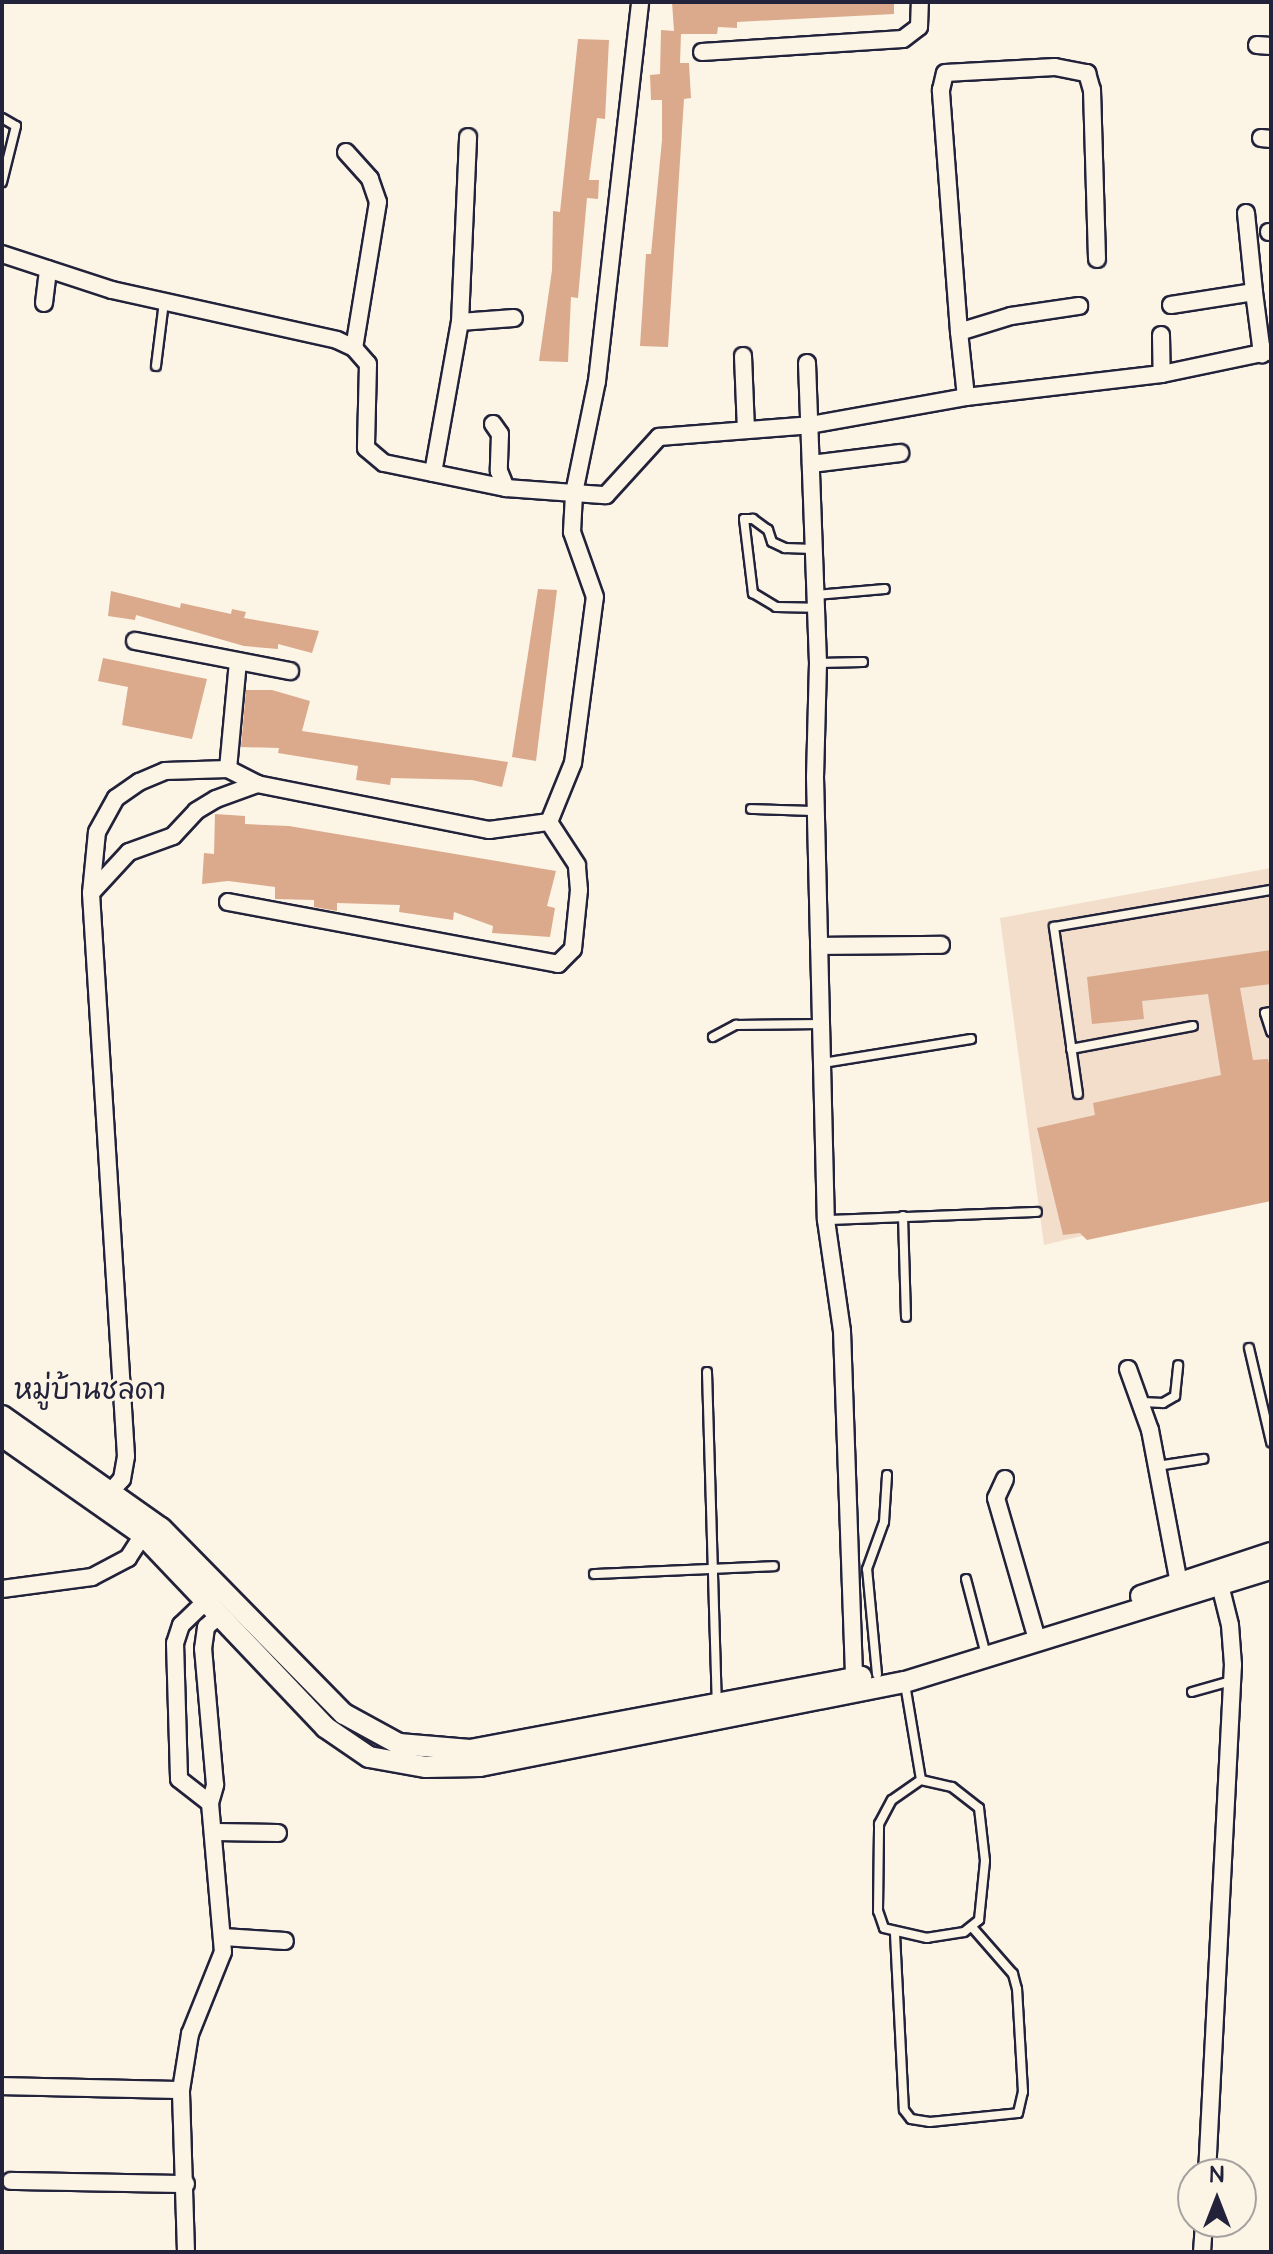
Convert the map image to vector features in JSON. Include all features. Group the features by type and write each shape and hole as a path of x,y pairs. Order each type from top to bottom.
{"street":[{"path":"549,822 573,763 595,597 572,532 574,493 597,381 640,2"},
{"path":"702,52 903,39 919,27 920,2"},
{"path":"966,397 941,90 945,73 1055,67 1087,73 1092,90 1097,259"},
{"path":"433,473 460,322 468,137"},
{"path":"346,152 370,179 378,202 354,348"},
{"path":"2,254 164,301 354,348 368,364 366,448 384,463 506,488 606,495 659,437 810,425 966,397 1162,374 1267,353 1254,292 1246,213"},
{"path":"44,303 48,269"},
{"path":"1171,305 1254,292"},
{"path":"959,332 1011,316 1079,306"},
{"path":"460,322 514,318"},
{"path":"1161,335 1162,374"},
{"path":"743,356 746,430"},
{"path":"807,363 818,663 816,811 826,1220 842,1331 854,1678"},
{"path":"493,424 500,434 499,471 506,488"},
{"path":"811,464 900,453"},
{"path":"135,641 290,671"},
{"path":"228,769 238,661"},
{"path":"106,1497 122,1479 126,1456 91,893 97,832 116,798 165,771 228,769 257,784 489,830 549,822"},
{"path":"91,893 129,852 173,836 196,811 216,799 257,784"},
{"path":"228,902 558,964 573,949 579,890 577,865 549,822"},
{"path":"819,946 941,945"},
{"path":"1128,1369 1142,1402 1179,1583"},
{"path":"2,1416 106,1497 325,1727 369,1757 426,1767 480,1766 905,1682 1271,1569"},
{"path":"2,1436 161,1528 344,1714 399,1744 470,1750 877,1674 1035,1632 1271,1553"},
{"path":"1005,1479 996,1498 1035,1632"},
{"path":"2,1589 92,1577 128,1558 143,1535"},
{"path":"1208,2158 1232,1680 1230,1625 1220,1585"},
{"path":"186,2252 181,2090 190,2034 223,1952 216,1832 210,1803 215,1785 205,1660 206,1627 214,1608"},
{"path":"210,1803 179,1779 176,1660 181,1625 214,1608"},
{"path":"176,1660 205,1660"},
{"path":"216,1832 278,1833"},
{"path":"223,1937 285,1941"},
{"path":"2,2086 181,2090"},
{"path":"11,2181 186,2184"}],"lane":[{"path":"2,118 16,126 2,182"},
{"path":"156,366 164,301"},
{"path":"813,549 785,548 772,542 768,530 753,519 744,519 753,593 776,607 885,589"},
{"path":"818,663 863,662"},
{"path":"751,809 816,811"},
{"path":"1078,1094 1054,927 1271,890"},
{"path":"1271,1012 1265,1013 1271,1032"},
{"path":"713,1037 736,1025 821,1024"},
{"path":"1071,1049 1193,1026"},
{"path":"823,1063 971,1039"},
{"path":"826,1220 1037,1212"},
{"path":"903,1216 906,1317"},
{"path":"1249,1348 1271,1442"},
{"path":"1142,1402 1163,1403 1175,1396 1178,1365"},
{"path":"707,1372 717,1703"},
{"path":"1156,1467 1203,1459"},
{"path":"877,1674 867,1569 884,1522 887,1475"},
{"path":"594,1574 774,1566"},
{"path":"966,1579 984,1647"},
{"path":"1192,1692 1232,1680"},
{"path":"905,1682 921,1780"},
{"path":"921,1780 952,1787 979,1808 986,1888 972,1927 927,1938 895,1934 884,1928 878,1911 879,1824 892,1800 921,1780"},
{"path":"895,1934 904,2110 911,2119 930,2122 1018,2113 1023,2092 1017,1989 1013,1974 972,1927"}],"shaded area":[{"path":"1271,868 1271,1191 1044,1245 1000,918"}],"building":[{"path":"672,2 894,2 894,14 737,22 737,28 718,27 717,34 681,34 680,63 689,63 691,98 684,99 668,347 640,346 646,254 651,254 662,140 662,100 651,100 650,75 660,74 661,30 674,31"},
{"path":"578,39 609,40 605,119 597,118 589,180 599,180 598,199 587,198 578,298 571,297 568,362 539,361 552,270 553,211 560,212"},
{"path":"538,589 557,590 536,761 512,757"},
{"path":"111,591 180,608 181,603 231,614 232,609 246,612 244,618 319,631 312,653 278,644 278,649 244,646 136,615 135,620 108,616"},
{"path":"103,658 207,679 192,739 122,725 128,687 98,681"},
{"path":"246,690 272,690 310,701 302,731 508,762 502,787 472,780 391,778 390,785 356,780 358,766 278,753 279,748 241,747"},
{"path":"215,814 245,816 245,824 289,826 556,871 547,906 555,908 550,937 492,933 493,926 454,912 453,920 399,912 400,905 337,903 337,911 314,907 314,900 275,899 275,887 228,881 202,884 204,853 214,854"},
{"path":"1271,950 1271,984 1240,988 1253,1060 1268,1059 1271,1072 1271,1201 1087,1240 1080,1233 1063,1235 1037,1128 1095,1115 1093,1103 1221,1075 1208,994 1142,1001 1144,1019 1092,1024 1087,977"}],"district":[{"name":"หมู่บ้านชลดา","path":"90,1391"}]}
